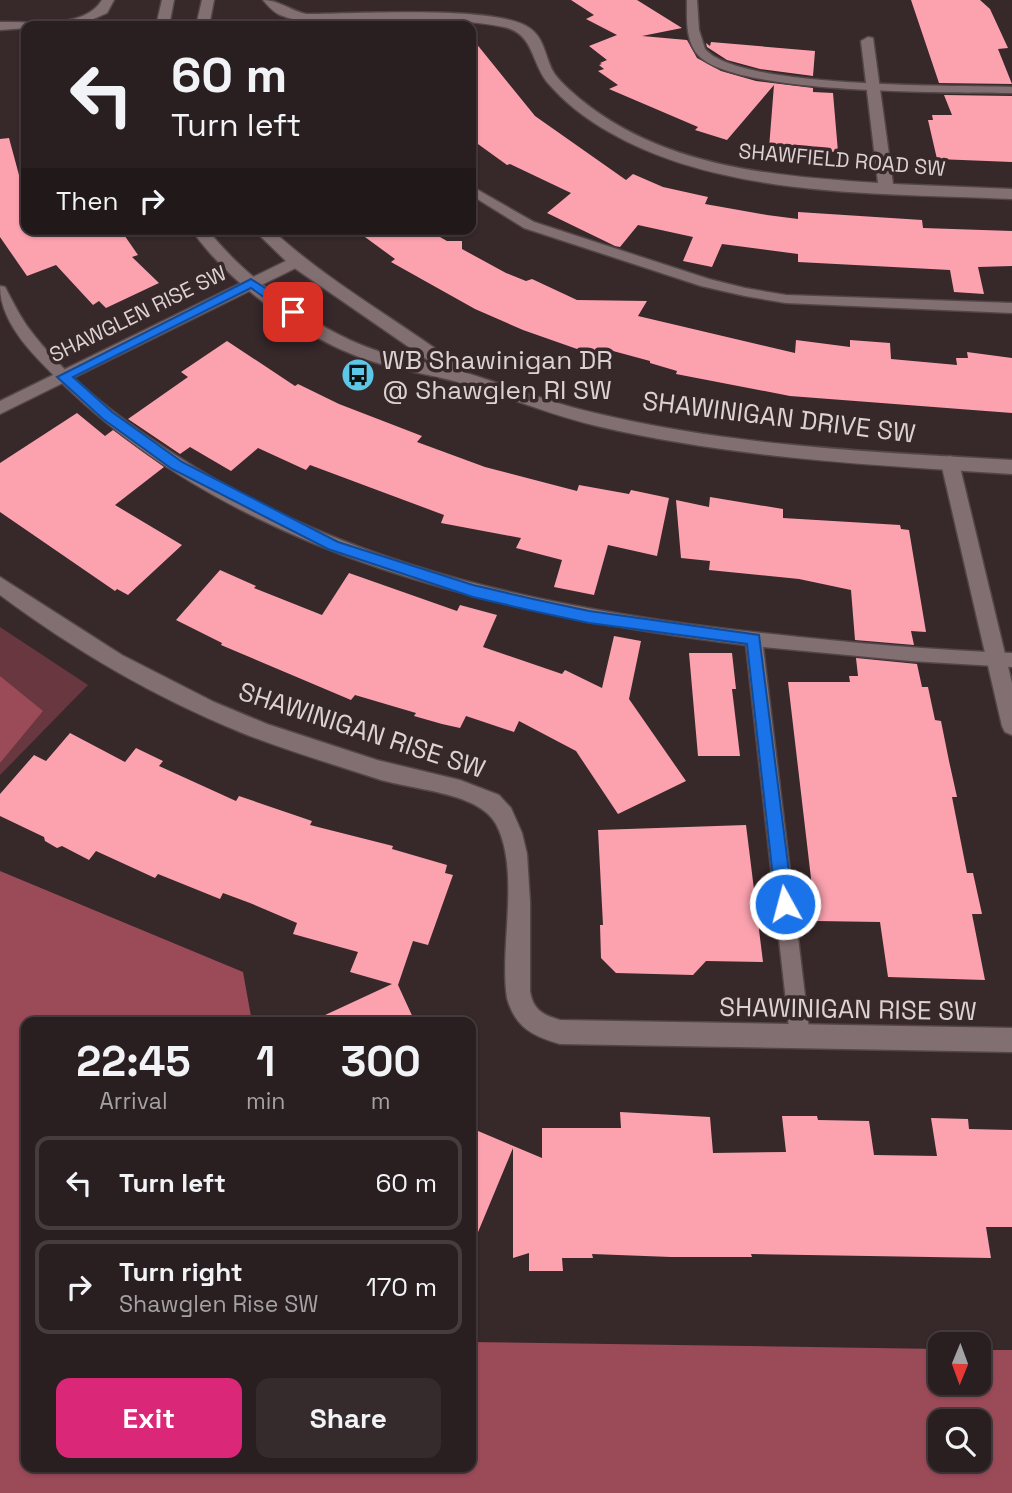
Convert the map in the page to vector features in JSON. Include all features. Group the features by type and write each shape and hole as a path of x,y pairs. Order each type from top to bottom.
{"street":[{"path":"86,21 100,15 108,0"},
{"path":"164,21 168,0"},
{"path":"204,21 208,0"},
{"name":"SHAWFIELD ROAD SW","path":"269,0 285,13 306,18 361,21"},
{"name":"SHAWFIELD ROAD SW","path":"434,21 490,20 522,28 537,41 549,76 583,109 627,136 683,159 760,177 886,189 1012,194"},
{"path":"0,26 21,25"},
{"path":"867,41 886,189"},
{"name":"SHAWINIGAN DRIVE SW","path":"205,235 251,283 314,327 364,352 462,377 595,419 667,433 814,452 1012,467"},
{"name":"SHAWINIGAN DRIVE SW","path":"268,235 296,261 408,336 462,377"},
{"name":"SHAWGLEN RISE SW","path":"0,408 296,261"},
{"path":"950,463 1004,660 1012,726"},
{"name":"SHAWINIGAN RISE SW","path":"0,584 35,611 141,676 239,723 396,775 491,802 507,821 514,840 517,861 517,978 520,1002 527,1017 544,1027 560,1032 1012,1040"}],"lane":[{"path":"692,0 696,43 705,57 757,77 871,85 1012,90"},
{"path":"476,193 529,225 706,283 746,292 786,299 1012,308"},
{"path":"0,290 43,355 63,377 107,415 177,465 333,545 473,591 589,617 754,639 1004,660"},
{"path":"754,639 800,1037"}],"shaded area":[{"path":"0,627 88,685 0,775"},
{"path":"0,676 43,711 0,763"},
{"path":"0,871 243,972 251,1017 21,1017 21,1472 476,1472 476,1342 928,1349 928,1395 991,1395 991,1350 1012,1350 1012,1493 0,1493"}],"building":[{"path":"571,0 637,0 682,28 642,36 687,40 697,58 721,71 756,81 833,93 838,152 769,148 774,85 727,140 695,130 698,127 609,89 618,85 598,71 604,69 600,63 607,60 589,46 617,35 586,19 594,15"},
{"path":"911,0 980,0 990,9 1008,48 998,49 1012,84 939,83"},
{"path":"711,42 815,51 813,76 760,69 727,60 707,47 706,43 710,46"},
{"path":"476,43 535,116 626,180 633,174 663,187 708,197 705,204 767,215 798,219 798,212 922,220 923,228 1012,231 1012,266 978,267 984,294 954,292 950,270 798,262 798,254 722,244 712,267 683,261 693,237 638,225 620,247 547,213 571,193 510,164 507,165 476,143"},
{"path":"944,95 1012,96 1012,162 937,159 928,120 933,120 932,115 952,115"},
{"path":"9,138 21,182 21,235 124,235 138,255 132,257 159,283 106,308 99,301 93,305 56,265 27,276 0,237 0,139"},
{"path":"362,235 436,235 447,241 462,241 462,249 506,273 526,281 532,279 577,300 647,301 638,316 795,353 796,340 850,347 850,340 890,343 891,359 957,365 956,358 968,358 967,352 1012,358 1012,413 790,396 676,374 677,371 650,361 602,348 597,356 523,330 475,309 391,262 395,259"},
{"path":"227,341 295,386 298,384 339,404 422,436 417,442 485,467 577,491 579,485 629,494 631,490 669,498 657,556 608,545 594,595 554,587 562,560 516,548 521,538 441,523 444,515 310,465 306,470 258,448 231,471 190,447 180,454 128,419 188,377 181,372"},
{"path":"77,413 105,436 113,430 164,467 115,505 182,545 128,595 117,589 115,591 0,512 0,463"},
{"path":"710,497 783,509 783,518 900,525 901,529 909,530 926,632 911,631 914,645 855,640 851,590 799,579 709,570 710,561 681,558 676,500 709,507"},
{"path":"220,570 256,586 254,588 322,615 349,573 457,611 460,605 497,615 483,647 562,674 565,670 602,688 614,636 641,641 629,699 686,781 618,814 576,751 519,721 514,732 466,716 460,728 442,724 414,716 416,713 355,695 351,700 221,645 222,643 176,620"},
{"path":"689,653 732,653 736,689 732,689 740,756 698,756"},
{"path":"856,658 917,664 922,687 928,687 935,720 941,721 957,797 952,797 967,873 973,873 982,914 972,914 985,980 888,977 880,922 816,921 788,682 850,682 849,676 858,676"},
{"path":"70,733 125,762 136,748 163,761 159,766 236,801 239,796 312,821 310,825 393,846 392,849 447,865 445,873 453,875 428,945 413,941 398,985 413,1017 321,1017 392,984 350,972 358,952 293,934 297,923 223,893 220,899 158,874 155,878 96,851 89,860 62,846 57,848 45,841 44,837 0,816 0,794 34,755 46,761"},
{"path":"746,825 763,962 706,961 693,975 616,973 601,958 600,925 603,925 598,830"},
{"path":"620,1112 710,1117 713,1153 786,1152 782,1116 817,1116 818,1120 869,1121 874,1155 937,1156 931,1118 968,1119 969,1129 1012,1130 1012,1227 986,1227 991,1258 751,1254 752,1257 671,1257 592,1254 593,1258 562,1258 563,1271 529,1271 529,1253 513,1258 513,1148 476,1237 476,1130 542,1158 542,1128 621,1128"}],"place":[{"name":"WB Shawinigan DR @ Shawglen RI SW","path":"358,375"}],"route":[{"path":"293,312 251,283 63,377 107,415 177,465 333,545 473,591 533,605 589,617 754,639 785,904"}]}
